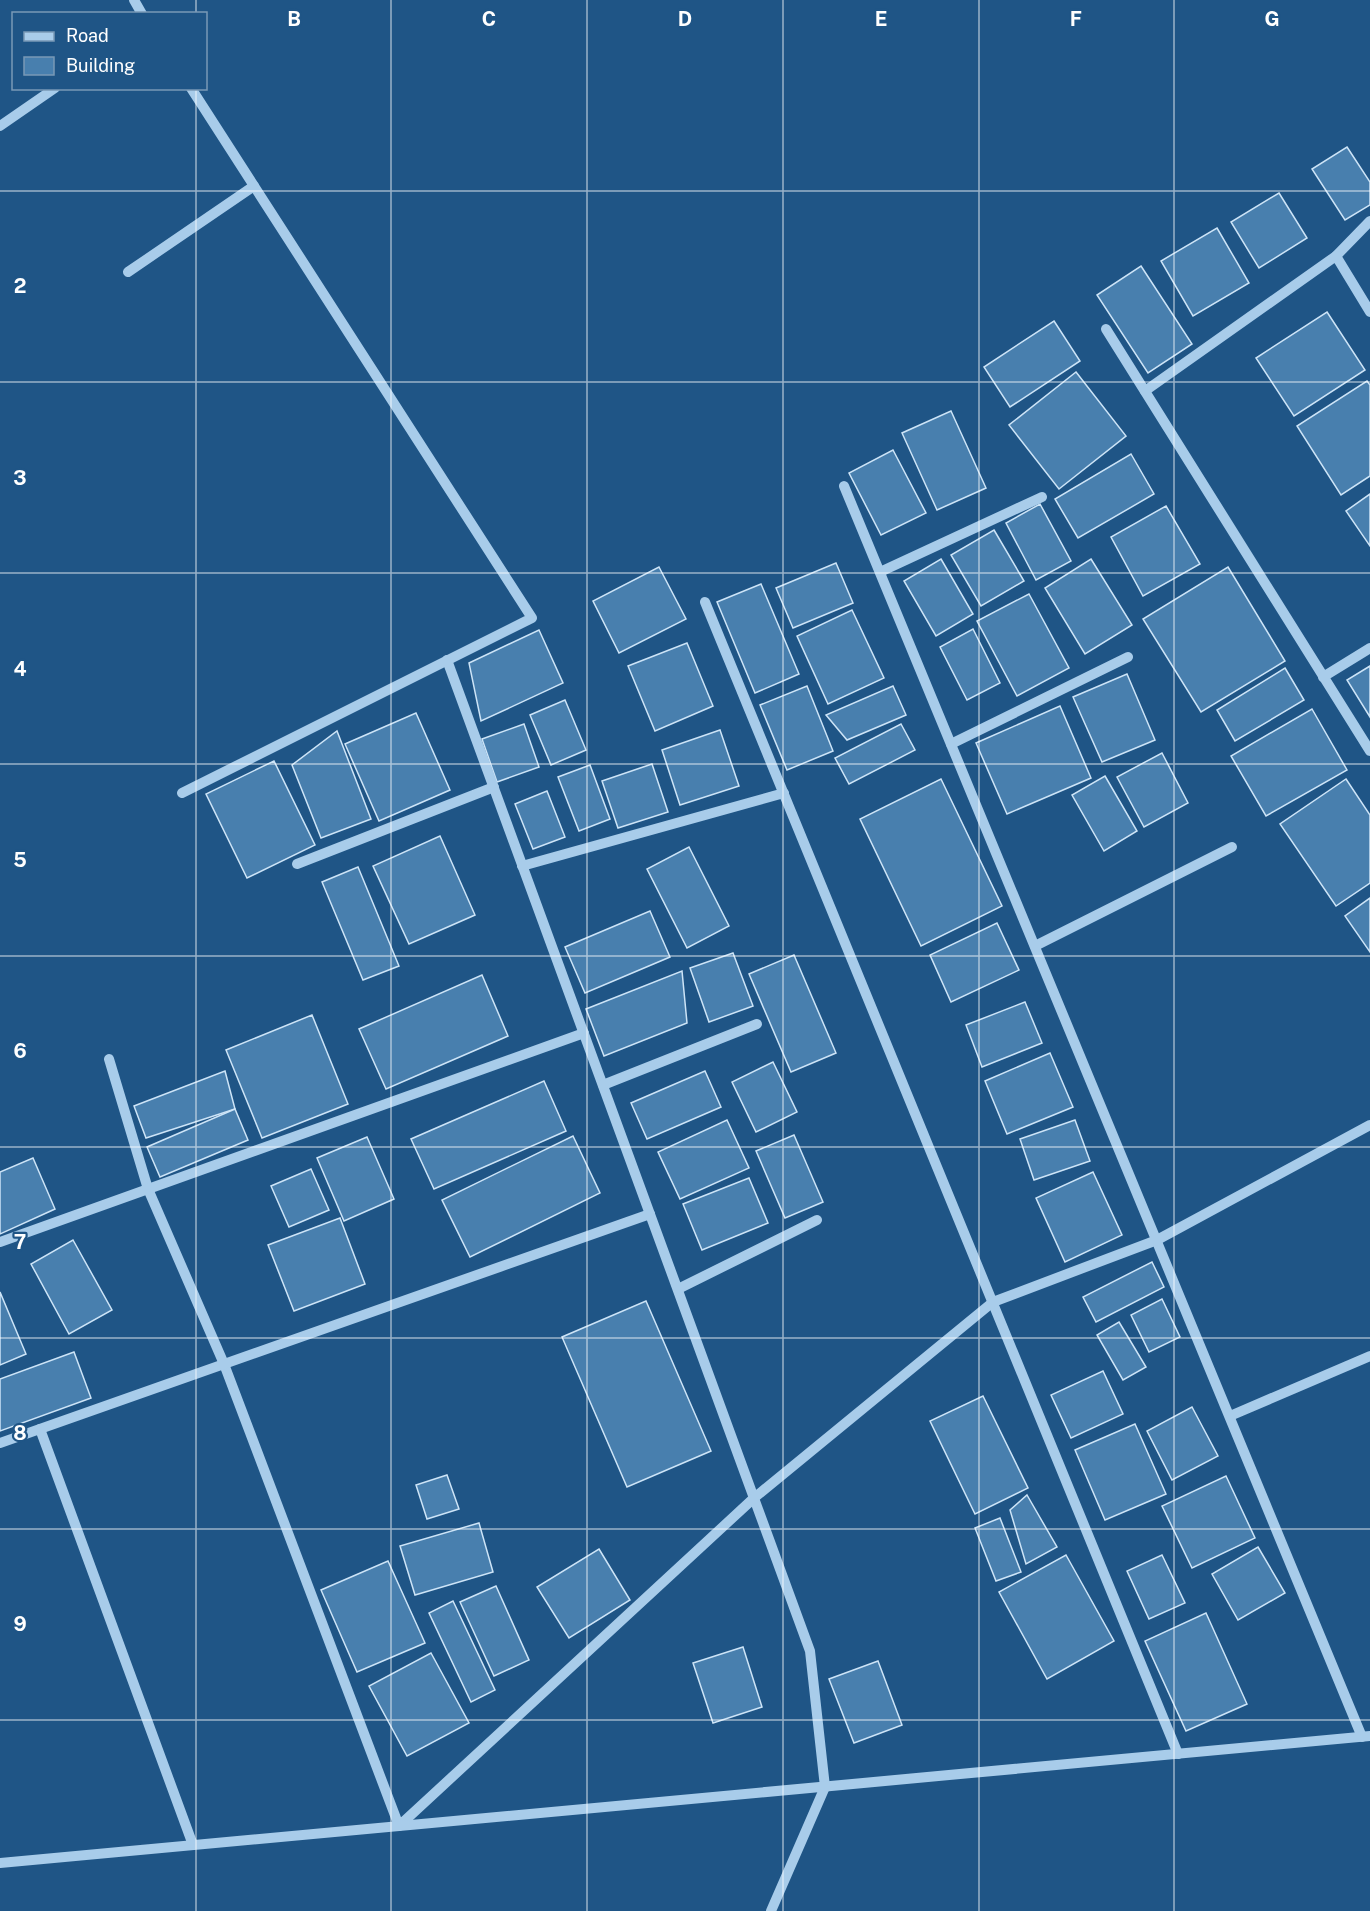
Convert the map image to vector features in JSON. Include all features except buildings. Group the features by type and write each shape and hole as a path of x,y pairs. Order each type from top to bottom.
{"street":[{"path":"0,126 52,90"},
{"path":"183,793 532,618 192,90"},
{"path":"128,272 254,186"},
{"path":"1145,391 1336,256 1370,221"},
{"path":"1336,256 1370,312"},
{"path":"1106,329 1370,751"},
{"path":"0,1863 1366,1737 1230,1416 844,486"},
{"path":"880,572 1042,497"},
{"path":"705,602 1178,1754"},
{"path":"1323,677 1370,648"},
{"path":"951,744 1128,657"},
{"path":"447,660 810,1651 825,1787 771,1911"},
{"path":"297,864 494,787"},
{"path":"522,866 783,793"},
{"path":"1035,946 1232,847"},
{"path":"603,1085 757,1024"},
{"path":"0,1242 584,1033"},
{"path":"109,1059 148,1189 224,1364 399,1826"},
{"path":"399,1826 754,1498 993,1302 1157,1240 1370,1125"},
{"path":"0,1443 650,1214"},
{"path":"678,1289 817,1221"},
{"path":"1230,1416 1370,1356"},
{"path":"40,1429 193,1845"}]}
